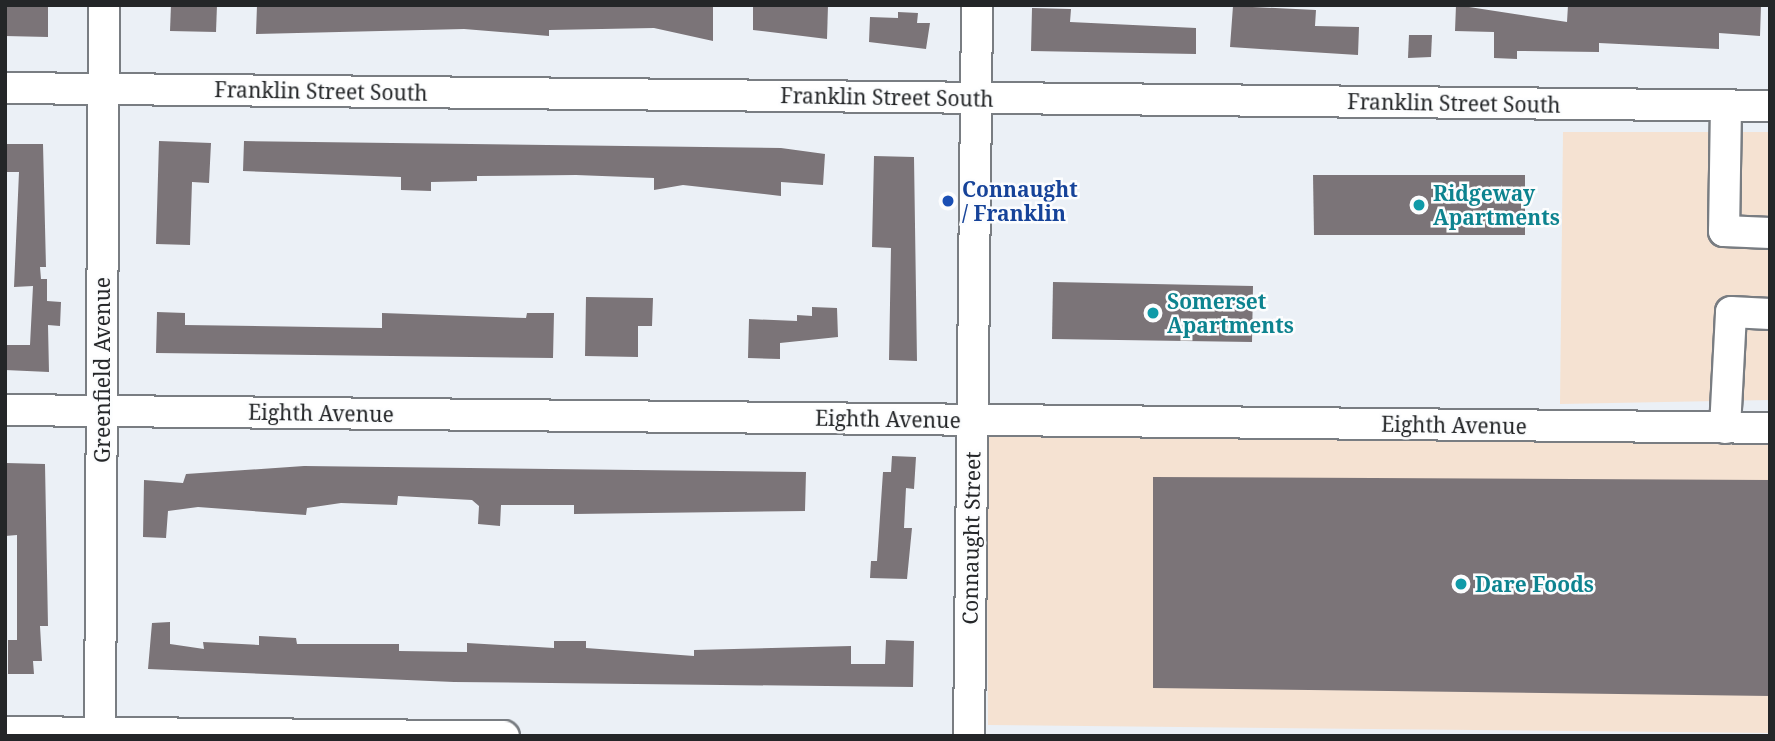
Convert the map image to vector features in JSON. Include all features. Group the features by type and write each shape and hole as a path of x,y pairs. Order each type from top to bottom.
{"street":[{"name":"Greenfield Avenue","path":"100,733 104,5"},
{"name":"Connaught Street","path":"969,736 976,5"},
{"name":"Franklin Street South","path":"5,88 1770,106"},
{"path":"1726,106 1724,231 1770,233"},
{"path":"1725,428 1731,312 1770,314"},
{"name":"Eighth Avenue","path":"5,410 1770,428"},
{"path":"5,732 504,736"}],"shaded area":[{"path":"1563,132 1770,132 1770,400 1560,404"},
{"path":"986,432 1770,445 1770,733 988,725"}],"building":[{"path":"5,5 48,5 48,37 5,36"},
{"path":"171,5 217,5 216,32 170,31"},
{"path":"257,5 713,5 713,41 654,28 549,30 549,36 464,29 256,34"},
{"path":"753,5 828,5 827,39 753,30"},
{"path":"1456,5 1567,22 1568,5 1761,5 1760,36 1719,33 1719,49 1599,43 1599,52 1517,51 1517,59 1494,58 1494,32 1455,31"},
{"path":"1233,6 1316,10 1315,26 1359,27 1358,55 1230,47"},
{"path":"1032,8 1071,9 1070,22 1196,28 1196,54 1031,51"},
{"path":"898,12 918,13 917,23 930,23 926,49 869,42 870,17 898,18"},
{"path":"1409,35 1432,35 1431,57 1408,58"},
{"path":"159,141 211,143 209,183 192,182 190,245 156,244"},
{"path":"244,141 781,148 825,154 823,185 781,182 781,196 683,185 654,190 654,178 576,175 477,176 477,181 431,182 431,191 401,190 401,177 243,171"},
{"path":"5,144 43,144 46,267 40,267 41,279 47,279 47,301 61,302 60,326 48,325 49,372 5,370 5,345 30,345 33,286 14,287 19,172 5,172"},
{"path":"874,156 914,157 917,361 889,360 891,248 872,247"},
{"name":"Ridgeway Apartments","path":"1313,175 1525,175 1525,235 1314,235"},
{"name":"Somerset Apartments","path":"1053,282 1253,286 1252,342 1052,339"},
{"path":"586,297 653,298 652,326 638,326 638,357 585,356"},
{"path":"812,307 837,308 838,337 780,343 780,359 748,358 749,319 797,321 797,315 812,316"},
{"path":"157,312 185,313 185,325 382,328 382,313 526,318 527,313 554,313 553,358 156,353"},
{"path":"892,456 916,457 914,489 906,488 904,528 912,528 907,579 870,578 871,561 877,561 883,472 891,472"},
{"path":"6,463 45,464 48,626 40,626 42,661 33,661 34,674 8,674 8,640 17,640 17,535 5,536"},
{"path":"304,466 806,472 805,511 574,514 574,505 501,505 500,526 478,524 479,506 472,500 398,496 397,505 341,503 307,508 306,515 198,507 168,511 166,538 143,537 144,480 183,483 186,474"},
{"name":"Dare Foods","path":"1153,477 1770,480 1770,696 1153,688"},
{"path":"170,622 170,644 204,649 203,642 259,645 259,636 296,638 297,644 399,644 399,651 467,652 467,643 554,648 554,641 586,641 586,648 694,656 694,650 851,646 851,664 885,664 886,640 914,641 913,687 454,682 148,669 152,623"}],"place":[{"name":"Connaught / Franklin","path":"948,201"},
{"name":"Ridgeway Apartments","path":"1419,205"},
{"name":"Somerset Apartments","path":"1153,313"},
{"name":"Dare Foods","path":"1461,584"}]}
